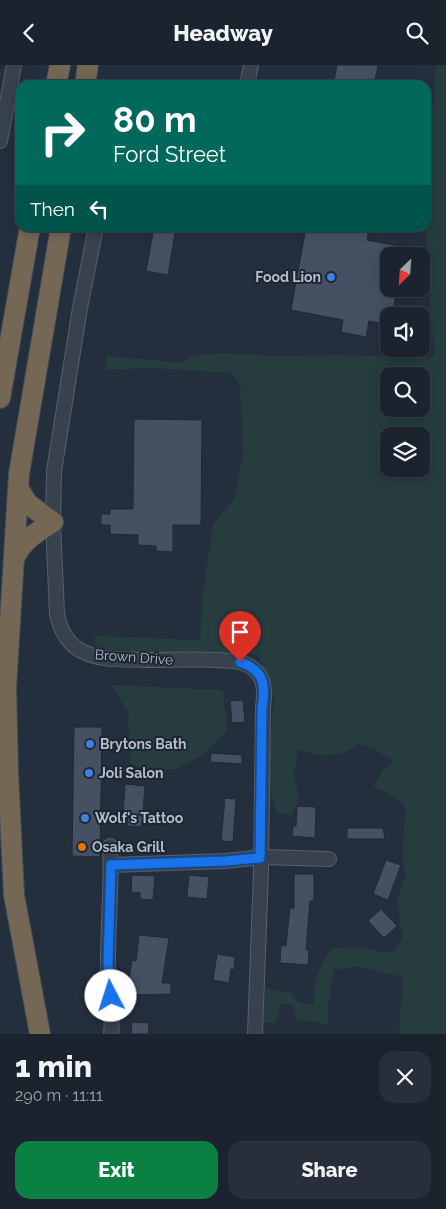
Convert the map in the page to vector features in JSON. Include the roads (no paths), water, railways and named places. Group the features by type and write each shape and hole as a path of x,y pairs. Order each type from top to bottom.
{"highway":[{"path":"57,80 60,65"},
{"path":"86,80 88,65"},
{"path":"0,398 29,232"},
{"path":"40,1034 14,895 6,688 18,488 60,232"},
{"path":"13,561 29,537 53,522 28,504 20,495 18,488"}],"street":[{"path":"0,141 14,65"},
{"path":"248,80 251,65"},
{"name":"Brown Drive","path":"95,232 80,308 56,461 53,522 56,614 60,628 67,640 78,649 91,655 106,658 240,662 249,665 261,677 265,694 262,708 255,1034"},
{"path":"110,846 108,963 112,1013 111,1034"},
{"path":"111,865 260,858 329,859"}],"place":[{"name":"Food Lion","path":"331,277"},
{"name":"Brytons Bath","path":"90,744"},
{"name":"Joli Salon","path":"89,773"},
{"name":"Wolf's Tattoo","path":"85,818"},
{"name":"Osaka Grill","path":"82,847"}]}
